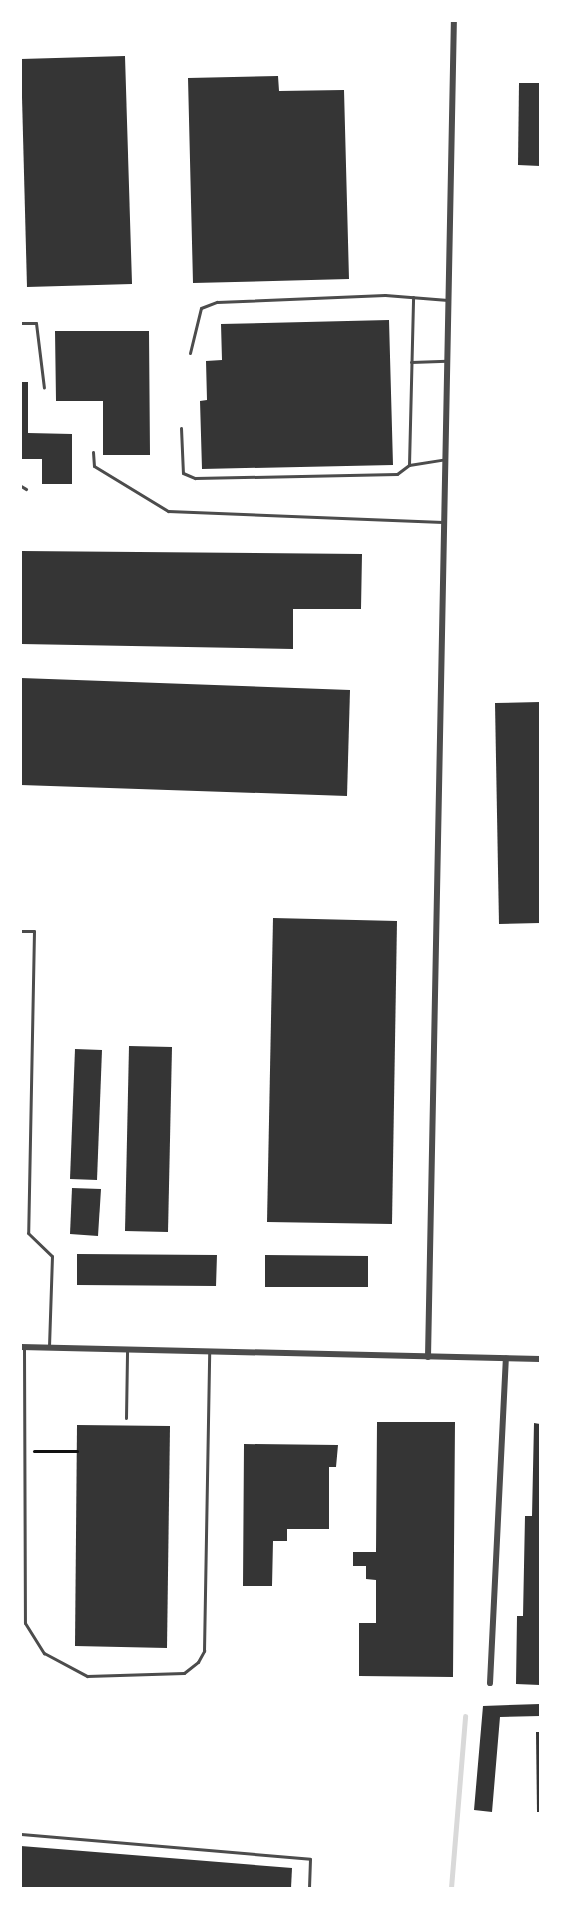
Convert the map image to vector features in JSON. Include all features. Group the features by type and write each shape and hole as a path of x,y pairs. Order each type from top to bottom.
{"street":[{"path":"428,1357 454,21"},
{"path":"23,1347 540,1359"},
{"path":"490,1683 506,1358"}],"lane":[{"path":"190,353 201,308 217,302 413,297 448,300"},
{"path":"409,465 413,297"},
{"path":"21,323 36,323 44,388"},
{"path":"411,362 447,361"},
{"path":"181,428 183,473 195,478 397,474 409,465 445,459"},
{"path":"93,452 94,466 168,511 443,522"},
{"path":"21,486 26,489"},
{"path":"21,931 34,931 28,1233 52,1257 49,1349"},
{"path":"23,1347 26,1451 26,1623 30,1635 57,1663 87,1676 184,1673 198,1662 204,1651 209,1353"},
{"path":"126,1418 127,1351"},
{"path":"21,1834 310,1859 309,1888"}],"path":[{"path":"26,1451 77,1451"}],"building":[{"path":"125,56 132,284 27,287 21,59"},
{"path":"278,76 279,91 344,90 349,279 193,283 188,78"},
{"path":"519,83 540,83 540,166 518,165"},
{"path":"389,320 393,465 202,469 200,401 207,400 206,361 222,360 221,324"},
{"path":"55,331 149,331 150,455 103,455 103,401 56,401"},
{"path":"21,382 28,382 28,433 72,434 72,484 42,484 42,459 21,459"},
{"path":"21,551 362,554 361,609 293,609 293,649 21,644"},
{"path":"21,678 350,690 347,796 21,785"},
{"path":"540,702 540,923 499,924 495,703"},
{"path":"273,918 397,921 392,1224 267,1222"},
{"path":"129,1046 172,1047 168,1232 125,1231"},
{"path":"75,1049 102,1050 97,1180 70,1179"},
{"path":"72,1188 101,1189 98,1236 70,1234"},
{"path":"77,1254 217,1255 216,1286 77,1285"},
{"path":"265,1255 368,1256 368,1287 265,1287"},
{"path":"377,1422 455,1422 453,1677 359,1676 359,1623 376,1623 376,1580 366,1579 366,1566 353,1566 353,1552 376,1552"},
{"path":"534,1423 540,1424 540,1685 516,1684 517,1616 523,1616 525,1516 532,1516"},
{"path":"77,1425 170,1426 167,1648 75,1646"},
{"path":"244,1444 338,1445 336,1467 329,1467 329,1529 287,1529 287,1541 273,1541 272,1586 243,1586"},
{"path":"540,1704 540,1716 500,1717 492,1812 474,1810 483,1706"},
{"path":"536,1732 540,1732 540,1812 537,1812"},
{"path":"21,1846 292,1868 291,1888 21,1888"}],"waterway":[{"path":"451,1888 465,1717"}]}
